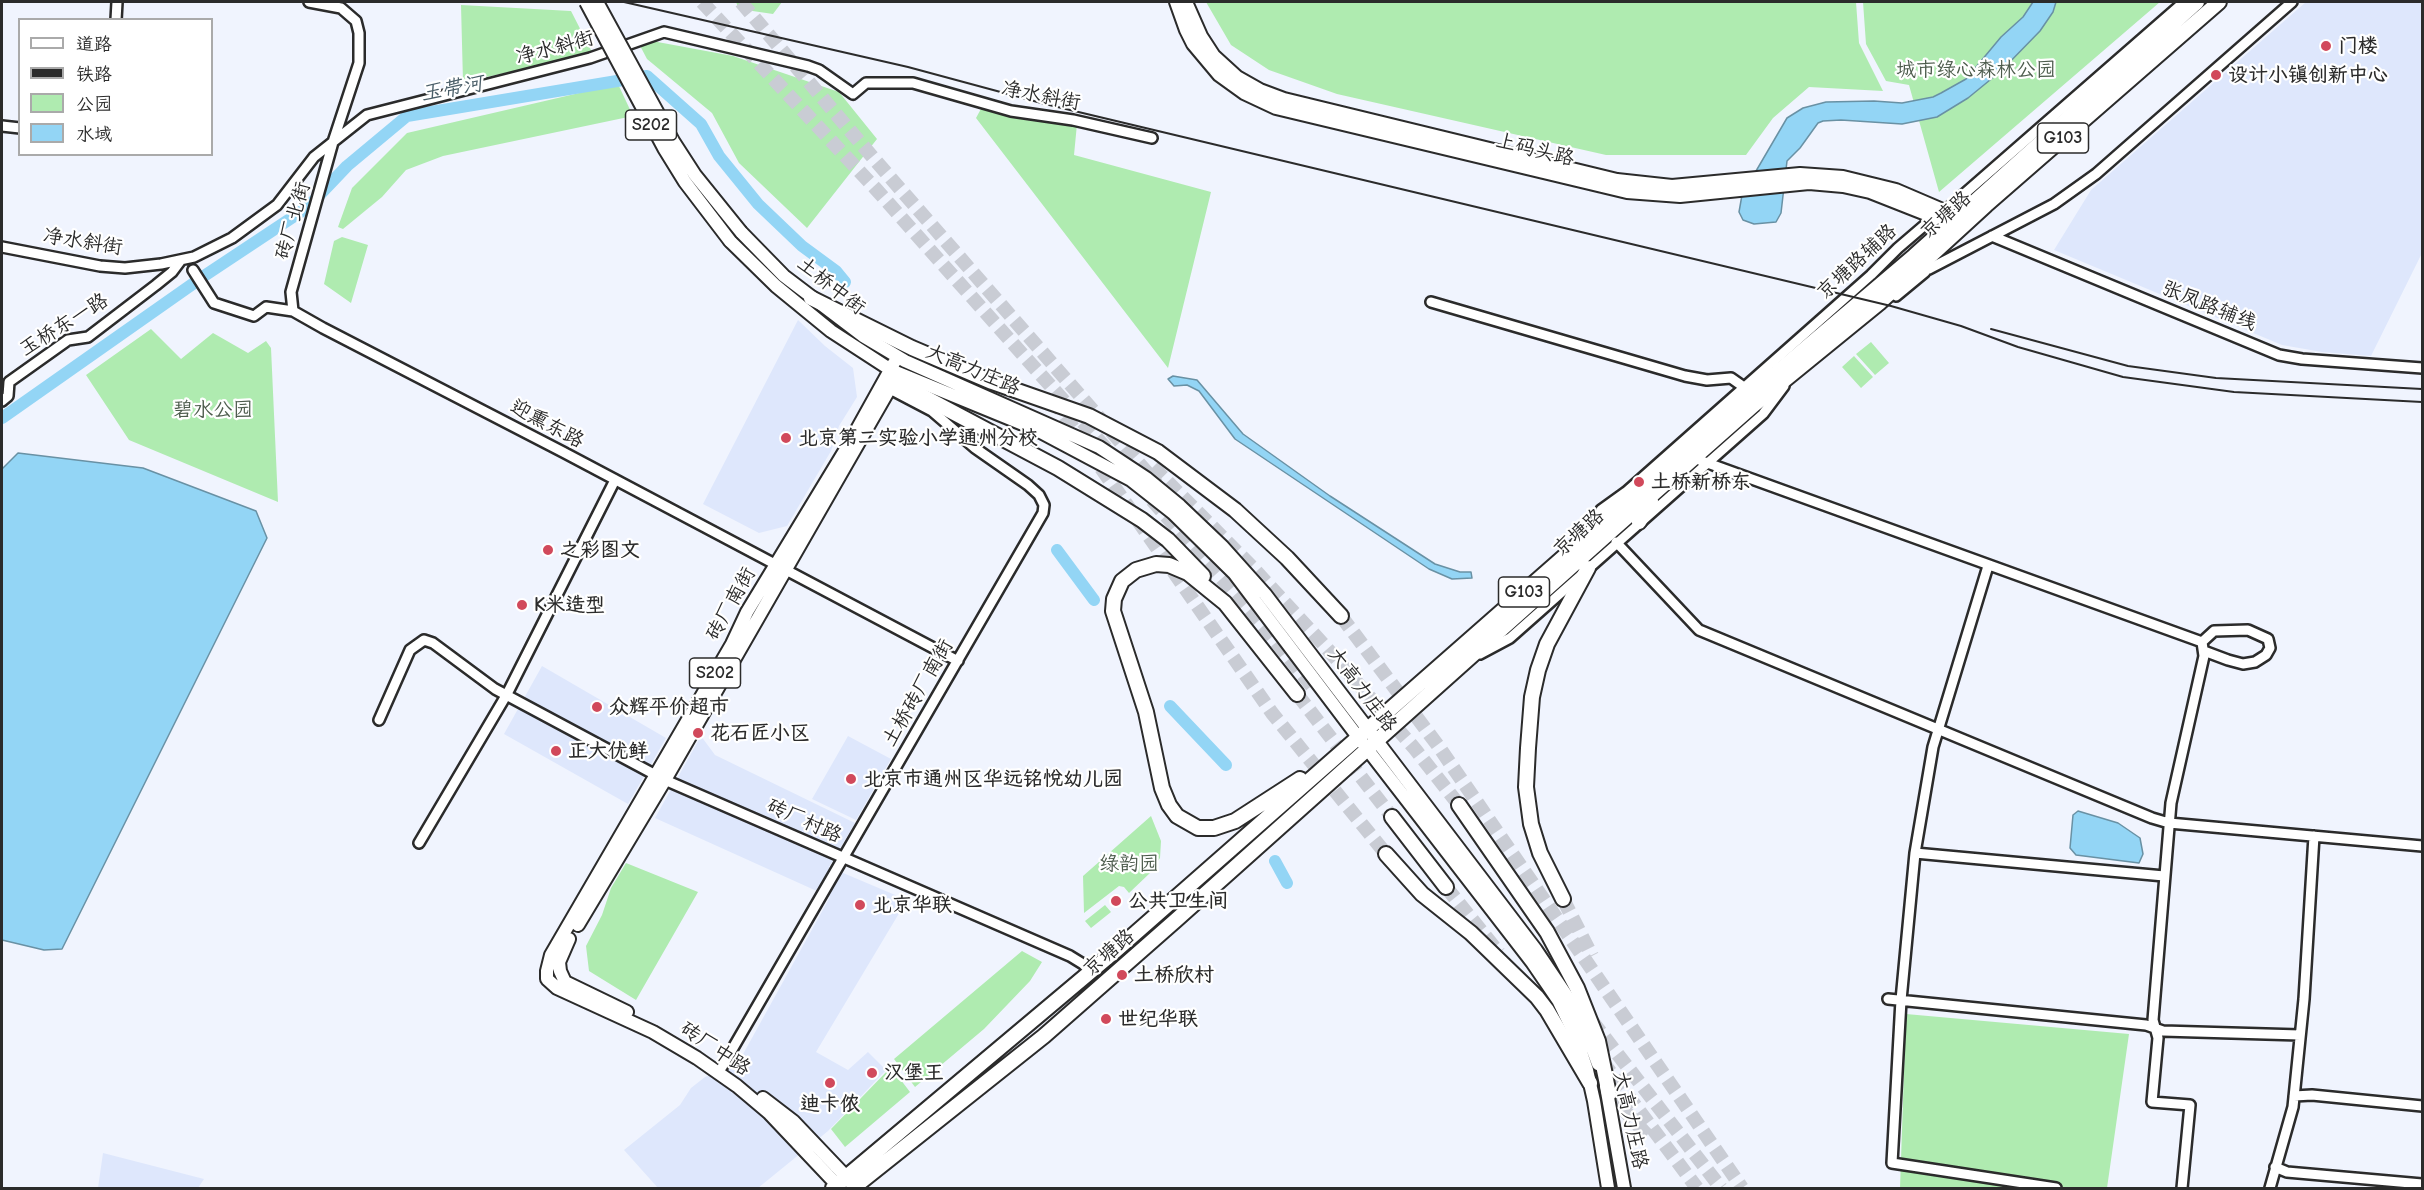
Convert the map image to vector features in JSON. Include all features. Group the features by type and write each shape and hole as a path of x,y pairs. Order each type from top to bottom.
{"highway":[{"name":"京塘路","path":"846,1186 1592,532 1695,458 1748,391 1923,248 2040,140 2197,2"},
{"name":"京塘路","path":"846,1186 1044,1036 1655,493 1868,312 2218,2"},
{"path":"811,298 908,346 992,382 1089,416 1158,452 1261,534 1287,558 1341,616"},
{"path":"896,372 1058,468 1142,520 1168,540 1200,572 1297,694"},
{"path":"1639,522 1655,493"},
{"path":"1225,603 1188,573 1169,565 1156,564 1136,570 1127,576 1122,581 1114,599 1113,611 1146,712 1162,788 1169,805 1177,816 1198,828 1214,828 1235,821 1337,755"},
{"path":"1563,899 1540,854 1531,824 1526,787 1528,748 1532,697 1538,670 1547,644 1588,568"},
{"path":"1459,805 1547,932 1577,988 1598,1041 1609,1094"},
{"path":"1392,817 1446,887"},
{"path":"1386,854 1422,894 1471,933 1531,991 1547,1010 1590,1083"}],"main road":[{"name":"S202","path":"586,2 664,148 692,191 730,240 776,286 831,331 896,372"},
{"name":"土桥中街","path":"597,2 673,141 695,175 741,232 784,276 843,322 896,372"},
{"name":"上码头路","path":"1176,2 1186,30 1206,61 1231,85 1261,102 1305,115 1583,177 1627,192 1680,196 1809,183 1843,186 1870,192 1940,214"},
{"name":"上码头路","path":"1186,2 1201,36 1214,56 1237,77 1260,90 1514,161"},
{"name":"砖厂南街","path":"560,971 562,952 661,778 745,615 780,568 896,372 908,346"},
{"name":"砖厂南街","path":"780,568 896,372"},
{"name":"大高力庄路","path":"896,372 1073,435 1099,447 1146,478 1180,506 1265,594 1363,733 1526,953 1558,1000 1575,1035 1590,1083 1608,1188"},
{"name":"大高力庄路","path":"1372,745 1536,950 1571,1002 1587,1034 1609,1094 1624,1188"},
{"name":"砖厂南街","path":"547,980 551,955 661,778"},
{"name":"砖厂中路","path":"560,971 566,982 664,1030 722,1066 792,1121 846,1186"},
{"name":"砖厂中路","path":"547,980 557,988 653,1032 712,1068 769,1113 846,1186"}],"street":[{"path":"116,18 117,2"},
{"name":"砖厂北街","path":"293,310 291,292 333,142 359,63 359,33 356,21 341,8 309,2"},
{"name":"京塘路辅路","path":"1592,532 1601,510 1748,391 1898,248 2184,2"},
{"path":"1909,275 1929,269 2054,204 2096,174 2292,2"},
{"name":"净水斜街","path":"2,246 89,264 125,268 181,260 203,252 253,224 277,205 314,158 367,116 590,58 664,32 813,68 853,94 866,83 913,83 1011,111 1073,120 1152,138"},
{"path":"2,126 18,128"},
{"name":"张凤路辅线","path":"1992,236 2279,355 2302,359 2422,368"},
{"name":"玉桥东一路","path":"2,401 8,396 9,382 68,340 88,337 172,272 181,260"},
{"path":"1868,312 1892,299 1929,269"},
{"path":"193,270 214,303 254,316 266,307 293,310"},
{"path":"1431,302 1685,376 1707,380 1731,378 1748,391"},
{"name":"迎熏东路","path":"293,310 323,328 958,662"},
{"name":"土桥砖厂南街","path":"722,1066 1043,513 1044,505 1039,495 975,448 932,411 896,372"},
{"path":"1462,664 1509,638 1639,522 1695,458 2203,646 2228,660 2243,663 2255,662 2266,655 2270,648 2268,639 2248,630 2214,631 2203,646 2171,803 2153,1020 2158,1038 2152,1102 2190,1105 2182,1188"},
{"path":"419,843 507,694 615,480"},
{"path":"1616,542 1699,630 2152,818 2169,823 2422,846"},
{"path":"1988,566 1931,757 1915,853 1901,1000 1892,1163 2056,1188"},
{"name":"砖厂村路","path":"379,720 410,650 424,640 433,643 495,689 661,778 1070,956 1090,971"},
{"path":"2270,1188 2293,1107 2314,836"},
{"path":"1915,853 2164,876"},
{"path":"1888,999 2146,1025 2163,1031 2300,1035"},
{"path":"2294,1096 2312,1095 2422,1106"},
{"path":"2275,1167 2288,1172 2422,1184"}],"shaded area":[{"name":"设计小镇创新中心","path":"2306,2 2422,2 2422,253 2371,356 2322,352 2282,345 2054,250 2091,190"},
{"name":"北京第二实验小学通州分校","path":"798,320 825,346 853,368 857,397 839,426 831,451 787,526 759,533 703,504"},
{"path":"542,666 666,738 628,804 504,734"},
{"path":"701,736 715,755 855,823 829,867 907,900 816,1052 848,1070 868,1052 886,1070 828,1131 758,1188 658,1188 624,1150 680,1105 691,1088 705,1077 737,1065 830,897 655,818"},
{"name":"北京市通州区华远铭悦幼儿园","path":"848,736 891,759 856,820 812,799"},
{"path":"103,1153 204,1179 198,1188 98,1188"}],"green space":[{"path":"736,2 782,2 773,14 739,9"},
{"path":"1206,2 1856,2 1859,43 1883,91 1809,87 1773,118 1746,155 1606,155 1337,94 1269,70 1231,45"},
{"name":"城市绿心森林公园","path":"1863,2 2160,2 1939,192 1909,85 1886,81 1866,44"},
{"path":"461,5 571,11 593,54 463,82"},
{"path":"636,38 733,56 839,92 877,139 807,228 739,163 712,113 647,59"},
{"path":"618,84 633,116 443,156 406,170 382,197 343,229 338,227 352,188 407,133"},
{"path":"982,107 1077,124 1074,155 1211,192 1168,368 976,118"},
{"path":"342,237 368,245 351,303 324,284 334,241"},
{"name":"碧水公园","path":"151,329 181,359 213,333 248,353 266,341 271,348 278,502 129,440 86,375"},
{"path":"1871,342 1889,363 1875,375 1856,354"},
{"path":"1854,356 1873,377 1861,388 1842,367"},
{"name":"绿韵园","path":"1151,816 1161,841 1160,858 1150,873 1129,893 1124,887 1119,886 1084,913 1083,876"},
{"path":"626,863 698,892 636,1000 589,971 586,946 602,915 611,888"},
{"path":"1105,905 1111,912 1091,928 1085,921"},
{"path":"1022,951 1042,962 1030,981 984,1029 915,1087 894,1059"},
{"path":"1906,1014 2129,1034 2107,1188 1900,1188"},
{"path":"891,1067 910,1092 845,1147 831,1129"}],"water":[{"path":"2033,2 2056,2 2053,12 2040,31 2001,71 1968,98 1937,117 1902,124 1841,120 1818,123 1800,148 1787,161 1781,213 1776,222 1754,224 1743,220 1739,212 1742,195 1787,118 1803,108 1826,102 1902,103 1933,97 1966,79 2001,37 2023,17"},
{"path":"1173,376 1197,380 1243,434 1330,496 1435,564 1460,572 1471,572 1472,578 1452,579 1429,569 1235,439 1199,391 1187,385 1174,386 1168,379"},
{"path":"18,453 143,468 256,511 267,538 62,949 44,950 2,940 2,469"},
{"path":"2078,811 2118,823 2140,838 2143,854 2139,863 2076,855 2070,848 2073,815"}],"waterway":[{"name":"玉带河","path":"2,418 204,276 308,207 347,166 407,116 647,76 701,124 719,156 758,204 802,246 836,271 845,282"},
{"name":"玉带河","path":"1057,550 1094,600"},
{"name":"玉带河","path":"1170,706 1226,765"},
{"name":"玉带河","path":"1275,861 1287,883"}],"tunnel":[{"path":"702,2 875,188 1111,454"},
{"path":"741,2 1157,484"},
{"path":"1053,399 1272,713 1386,854"},
{"path":"1153,467 1253,568 1324,645 1415,749 1459,805"},
{"path":"1152,500 1265,628 1315,690"},
{"path":"1341,616 1439,747 1742,1188"},
{"path":"1313,669 1341,702"},
{"path":"1297,694 1392,817"},
{"path":"1446,887 1499,953"},
{"path":"1563,899 1592,956"},
{"path":"1592,1021 1721,1188"},
{"path":"1584,1060 1623,1109 1649,1137"},
{"path":"1602,1061 1697,1188"}],"railway":[{"path":"624,2 908,67 1045,104 1891,306 1961,326 2018,347 2123,377 2234,392 2422,402"},
{"path":"1991,329 2128,366 2216,378 2422,389"}],"place":[{"name":"门楼","path":"2326,46"},
{"name":"设计小镇创新中心","path":"2216,75"},
{"name":"北京第二实验小学通州分校","path":"786,438"},
{"name":"土桥新桥东","path":"1639,482"},
{"name":"之彩图文","path":"548,550"},
{"name":"K米造型","path":"522,605"},
{"name":"众辉平价超市","path":"597,707"},
{"name":"花石匠小区","path":"698,733"},
{"name":"正大优鲜","path":"556,751"},
{"name":"北京市通州区华远铭悦幼儿园","path":"851,779"},
{"name":"公共卫生间","path":"1116,901"},
{"name":"北京华联","path":"860,905"},
{"name":"土桥欣村","path":"1122,975"},
{"name":"世纪华联","path":"1106,1019"},
{"name":"汉堡王","path":"872,1073"},
{"name":"迪卡侬","path":"830,1083"}]}
